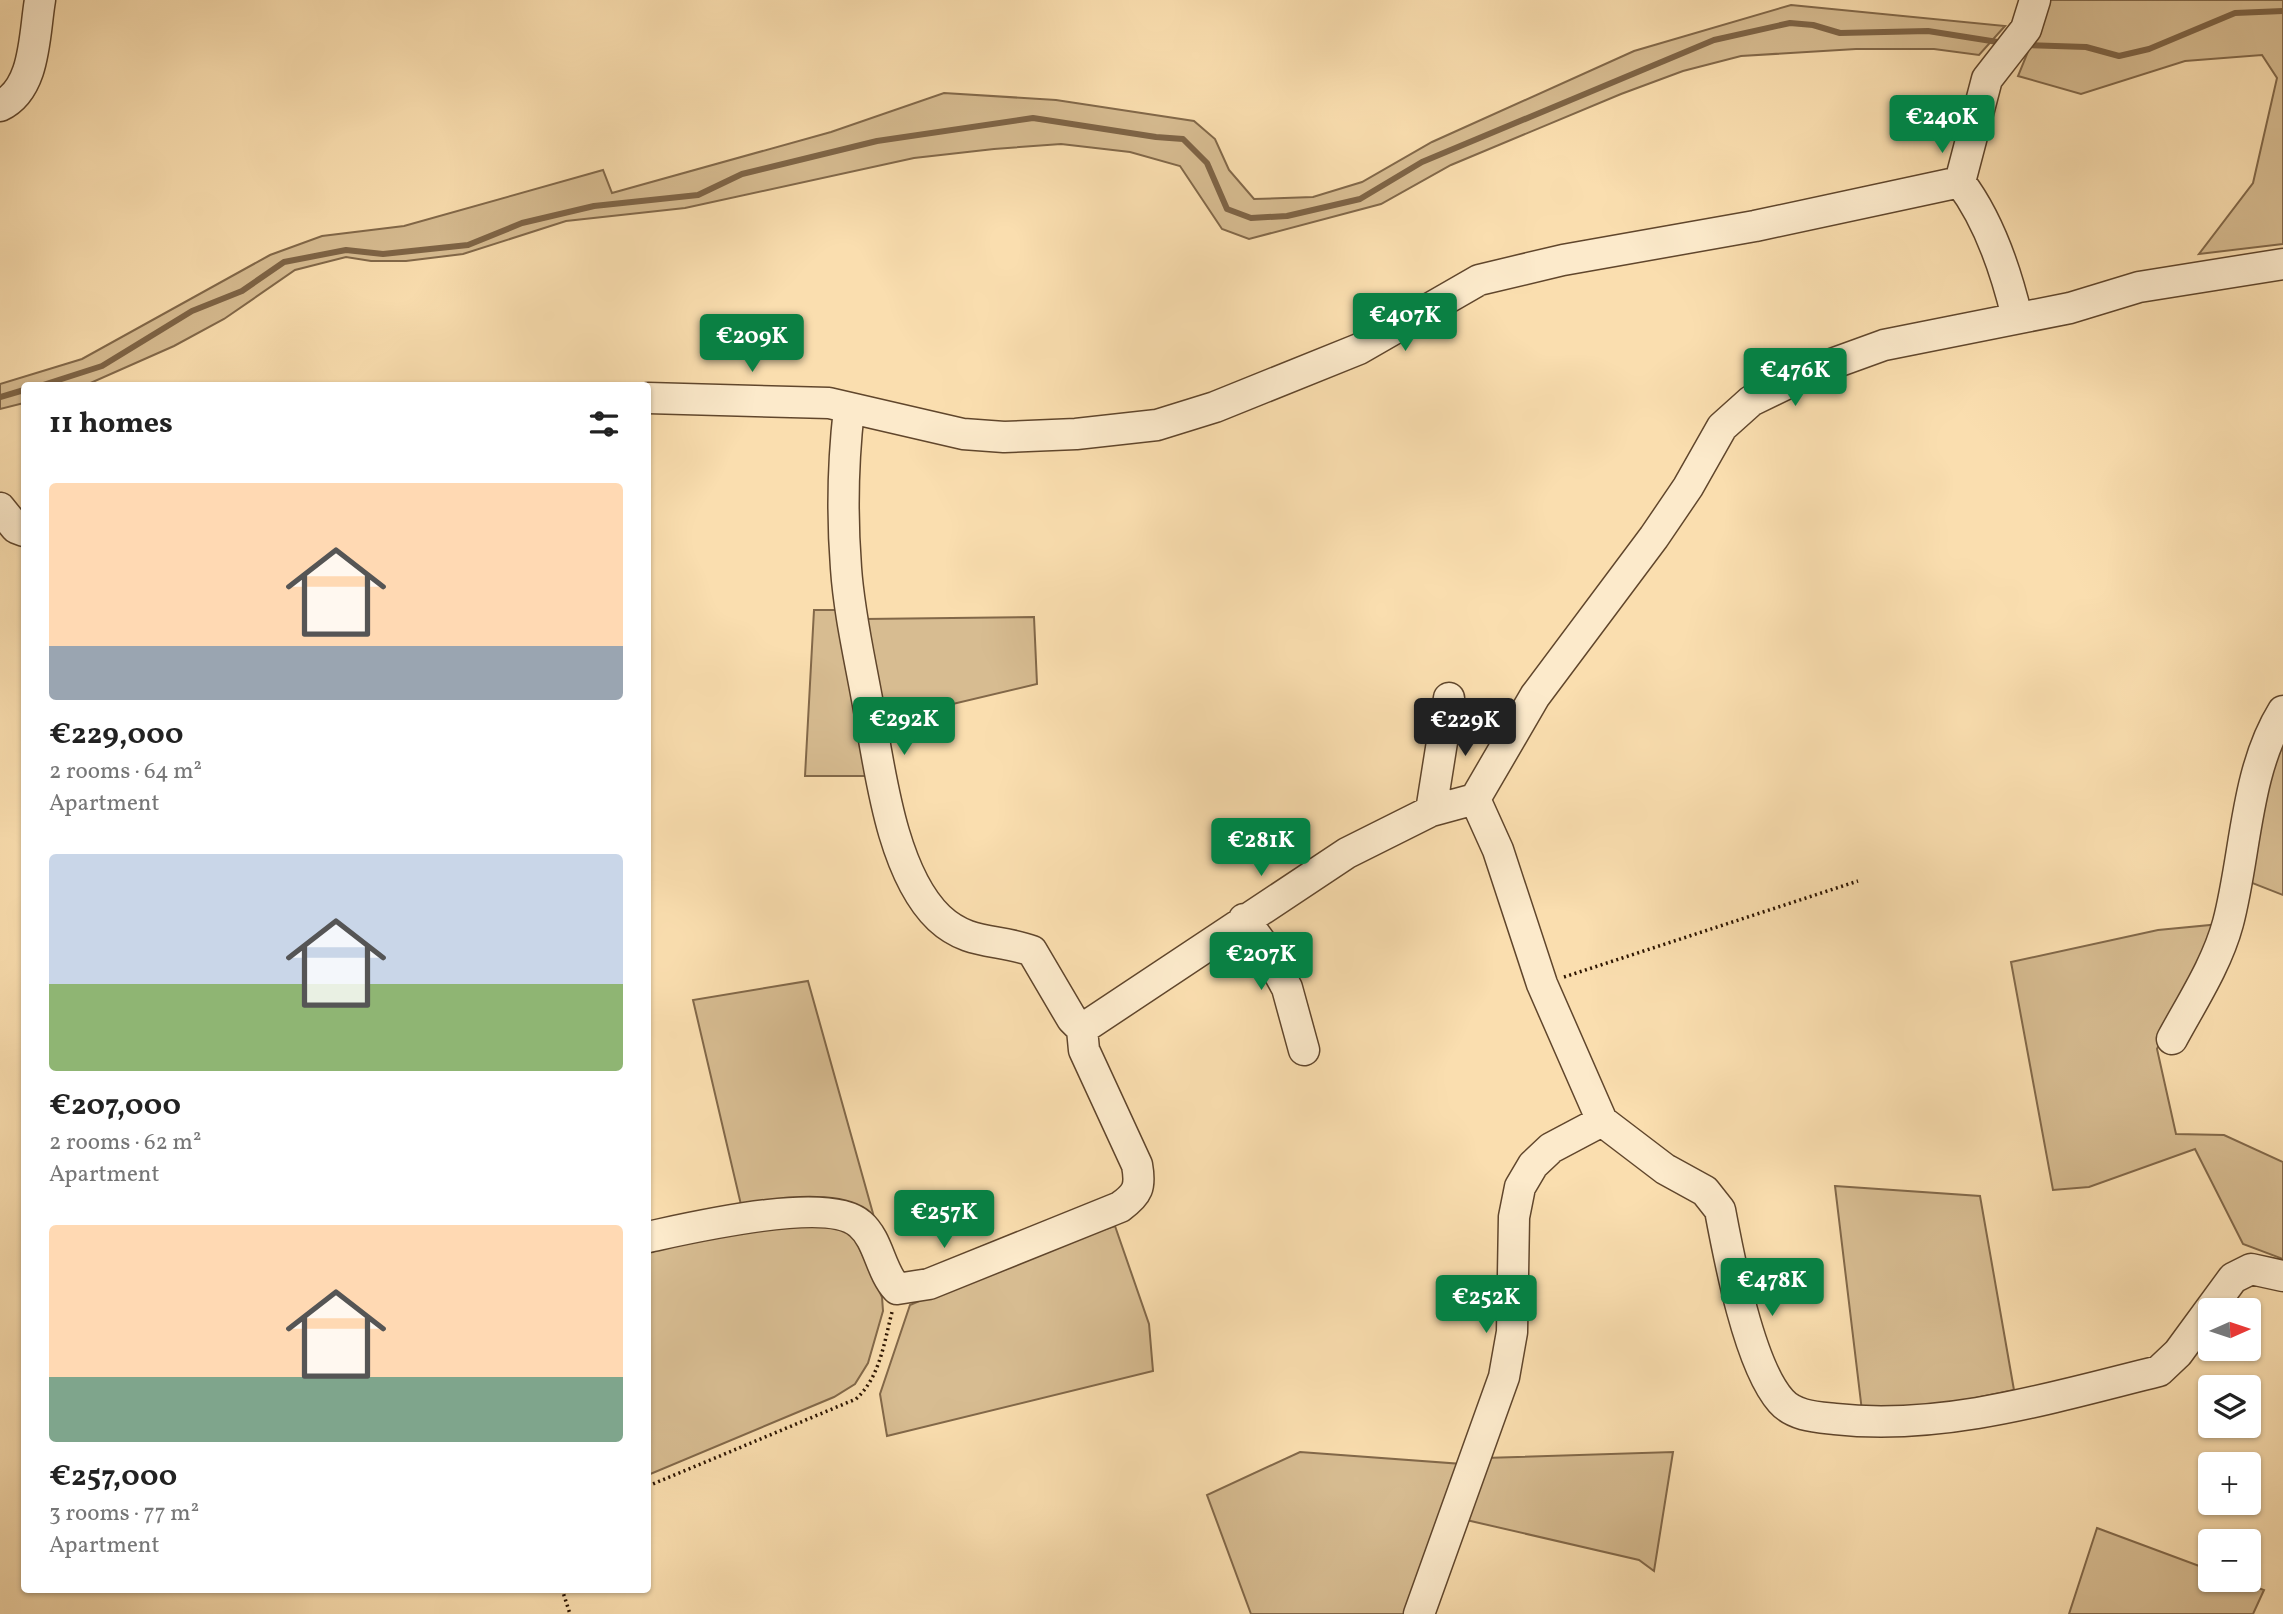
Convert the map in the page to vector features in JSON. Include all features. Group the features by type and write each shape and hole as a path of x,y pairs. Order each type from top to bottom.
{"street":[{"path":"0,106 14,99 23,86 40,0"},
{"path":"1960,182 1987,79 2026,29 2035,0"},
{"path":"1960,182 1973,200 2002,265 2017,317"},
{"path":"651,398 803,401 963,434 1004,438 1076,435 1157,425 1215,407 1359,349 1479,280 1563,260 1755,226 1960,182"},
{"path":"1082,1029 1347,853 1431,811 1475,799 1535,696 1654,537 1688,487 1722,427 1751,401 1845,358 1896,342 2070,308 2138,287 2283,264"},
{"path":"651,1236 737,1219 795,1213 852,1217 863,1226 888,1279 897,1289 929,1284 1120,1207 1136,1196 1140,1181 1137,1165 1084,1050 1082,1029 1072,1019 1032,951 959,934 937,916 910,873 900,847 877,752 851,612 845,518 845,443 849,409"},
{"path":"0,509 16,528 21,530"},
{"path":"1431,811 1449,698"},
{"path":"2172,1039 2207,975 2227,927 2258,774 2270,734 2283,711"},
{"path":"1475,799 1498,850 1542,984 1602,1121 1665,1169 1705,1191 1715,1201 1720,1210 1740,1300 1772,1388 1793,1411 1873,1423 1921,1420 2007,1408 2159,1371 2178,1353 2233,1278 2251,1269 2283,1276"},
{"path":"1244,919 1265,948 1287,988 1304,1050"},
{"path":"1419,1614 1504,1377 1512,1332 1514,1217 1520,1186 1533,1165 1551,1148 1602,1121"}],"path":[{"path":"1542,984 1858,881"},
{"path":"651,1485 856,1399 867,1389 879,1364 897,1289"},
{"path":"563,1593 570,1614"}],"shaded area":[{"path":"2049,0 2283,0 2283,244 2199,254 2253,183 2277,78 2262,55 2185,61 2081,94 2018,76"},
{"path":"1791,5 2005,26 1979,55 1934,49 1856,49 1741,56 1683,71 1451,165 1381,204 1249,239 1222,229 1180,166 1130,152 1061,144 914,158 685,208 566,221 463,254 406,261 371,261 346,257 295,270 224,319 174,346 93,382 21,382 21,404 0,409 0,384 82,359 270,255 322,236 404,226 603,170 612,193 831,132 944,93 1056,100 1194,121 1215,139 1229,170 1254,199 1313,197 1362,182 1432,142 1634,51"},
{"path":"814,610 841,610 869,776 805,776"},
{"path":"1034,617 1037,684 881,721 864,619"},
{"path":"2277,744 2283,746 2283,895 2247,881"},
{"path":"2221,924 2157,1049 2176,1134 2224,1135 2283,1162 2283,1259 2243,1244 2195,1149 2089,1187 2053,1190 2011,962 2158,930"},
{"path":"808,981 874,1217 854,1209 742,1209 693,1000"},
{"path":"1835,1186 1980,1196 2014,1390 1956,1402 1862,1411"},
{"path":"810,1223 852,1232 882,1297 883,1311 868,1363 855,1384 834,1397 651,1474 651,1247"},
{"path":"1115,1226 1149,1324 1153,1371 887,1436 880,1394 910,1305 1028,1254"},
{"path":"1300,1452 1462,1464 1406,1614 1251,1614 1207,1495"},
{"path":"1673,1452 1654,1571 1639,1560 1462,1519 1484,1458"},
{"path":"2097,1528 2198,1566 2198,1592 2264,1590 2253,1614 2069,1614"}],"waterway":[{"path":"2025,45 2086,47 2119,56 2149,49 2235,13 2283,11"},
{"path":"52,382 102,366 192,311 242,291 284,262 346,250 383,254 468,245 522,223 594,206 698,195 742,174 877,141 1033,118 1183,139 1207,163 1227,209 1251,218 1287,216 1360,199 1422,162 1714,40 1790,23 1813,25 1840,33 1928,31 2004,43"},
{"path":"0,397 21,391"}]}
